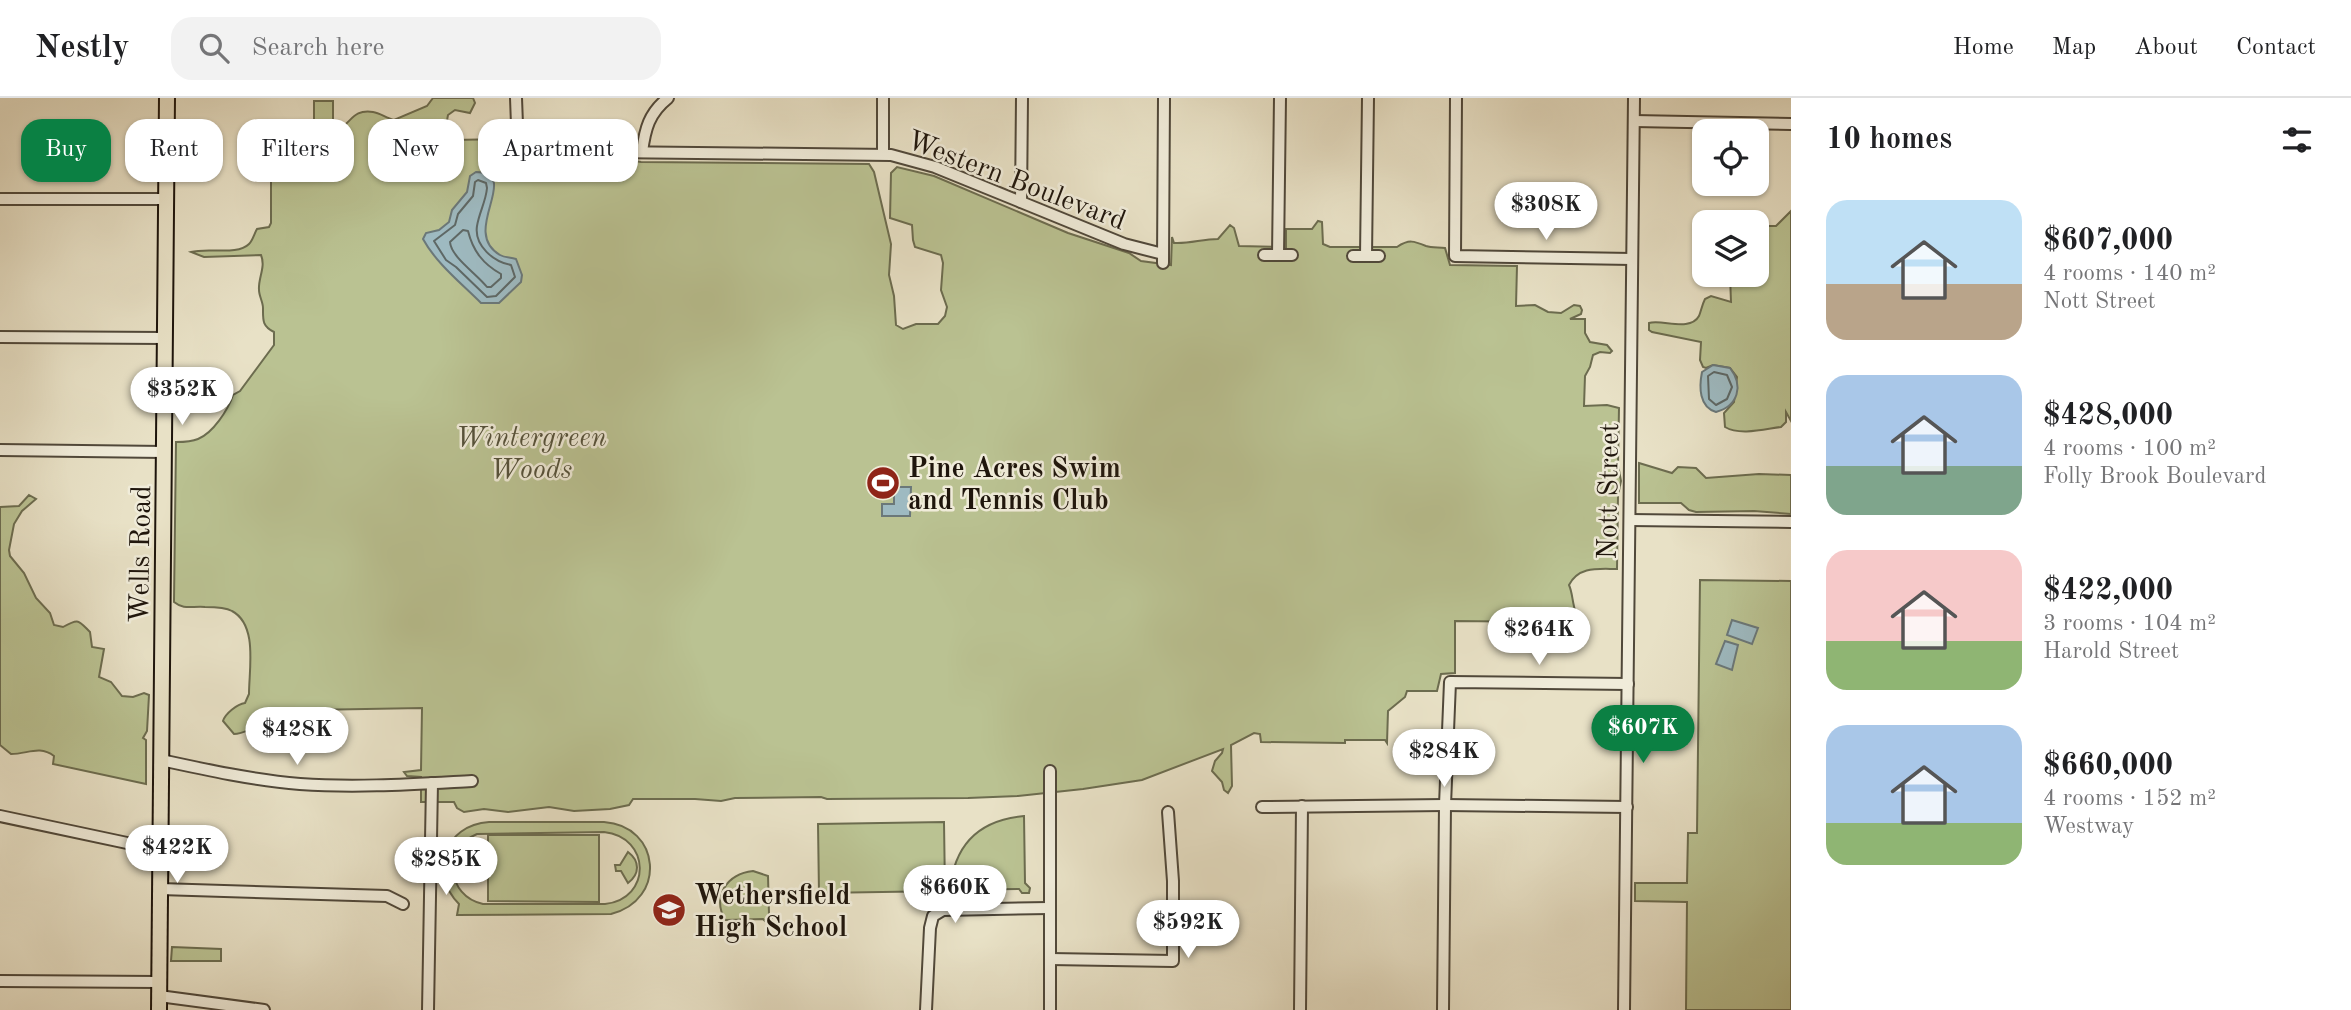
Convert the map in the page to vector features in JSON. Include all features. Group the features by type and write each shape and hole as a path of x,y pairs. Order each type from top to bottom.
{"main road":[{"name":"Wells Road","path":"159,996 167,98"}],"street":[{"name":"Western Boulevard","path":"516,98 518,151 883,154 927,164 1163,258 1164,98"},
{"path":"642,152 649,120 667,98"},
{"path":"883,98 883,154"},
{"path":"1021,98 1021,202"},
{"path":"1278,255 1280,98"},
{"path":"1366,256 1368,98"},
{"path":"1456,98 1455,256 1632,259"},
{"name":"Nott Street","path":"1624,1010 1634,98"},
{"path":"1634,121 1791,124"},
{"path":"0,199 166,199"},
{"path":"1264,255 1292,255"},
{"path":"1353,256 1379,256"},
{"path":"0,337 165,338"},
{"path":"0,450 164,453"},
{"path":"1630,520 1791,522"},
{"path":"1443,1010 1444,805 1450,682 1628,684"},
{"path":"161,761 256,779 300,784 363,786 472,781"},
{"path":"1050,1010 1051,771"},
{"path":"428,1010 432,783"},
{"path":"1300,1010 1302,806"},
{"path":"1262,807 1627,807"},
{"path":"1050,959 1172,961 1173,892 1168,812"},
{"path":"0,817 160,850"},
{"path":"160,889 387,896 403,904"},
{"path":"926,1010 930,928 933,916 943,910 1049,908"},
{"path":"0,981 159,996 264,1010"}],"green space":[{"name":"Wintergreen Woods","path":"433,98 473,98 475,103 470,113 455,110 448,115 448,119 396,119 427,106"},
{"path":"314,101 333,101 333,119 314,119"},
{"name":"Wintergreen Woods","path":"361,112 376,113 391,119 368,119 368,182 464,182 464,140 478,140 478,182 638,182 638,162 869,164 874,172 891,244 889,275 896,325 903,329 916,324 938,324 945,316 947,307 941,290 941,255 915,247 912,225 890,218 891,173 897,167 934,176 1068,233 1129,253 1141,261 1171,265 1172,237 1174,243 1218,239 1230,225 1234,228 1239,246 1286,247 1286,229 1312,229 1318,221 1322,222 1323,244 1330,247 1397,247 1412,242 1445,248 1450,265 1517,266 1516,306 1535,305 1548,312 1561,313 1574,305 1580,306 1581,314 1570,319 1585,319 1585,333 1590,342 1607,345 1612,351 1593,355 1585,376 1584,406 1607,405 1619,408 1618,465 1621,481 1618,495 1617,569 1590,570 1573,579 1569,585 1576,613 1569,624 1455,621 1455,673 1441,674 1437,691 1407,691 1405,697 1388,711 1387,743 1385,740 1345,740 1345,743 1261,742 1260,734 1254,733 1231,745 1232,786 1228,793 1212,771 1223,749 1142,780 1018,796 735,798 721,801 633,799 629,805 610,809 574,811 549,807 508,812 484,809 464,812 457,808 454,802 421,802 421,777 407,776 404,772 421,770 422,708 309,710 308,722 302,725 296,723 296,715 291,710 282,710 275,712 256,727 234,734 223,721 238,705 245,703 249,694 249,637 246,626 232,611 219,607 185,607 174,602 176,442 198,439 214,426 224,414 233,395 240,391 274,345 274,332 265,325 263,319 259,290 263,264 261,255 204,257 191,252 244,248 257,229 269,227 271,182 354,182 354,119 351,119"},
{"path":"1791,211 1791,421 1786,412 1786,422 1781,427 1753,431 1731,430 1725,427 1724,413 1734,402 1737,377 1730,368 1713,365 1703,367 1700,360 1701,342 1652,332 1649,330 1649,323 1689,323 1695,321 1705,299 1711,296 1731,302 1730,287 1769,287 1769,226 1776,226"},
{"path":"1639,463 1672,473 1678,467 1696,468 1706,478 1759,474 1791,475 1791,514 1754,511 1696,512 1681,503 1639,503"},
{"path":"29,495 36,499 22,511 14,524 10,556 24,573 36,598 50,613 54,625 63,627 75,621 80,623 90,632 92,647 104,649 99,677 111,682 122,696 133,697 144,693 149,695 147,731 143,738 146,740 146,784 53,764 54,756 43,751 11,754 0,745 0,507 19,506"},
{"path":"1700,580 1791,581 1791,1010 1686,1010 1687,902 1635,901 1635,883 1687,883 1688,833 1697,833"},
{"path":"1024,816 1025,883 1030,888 1029,893 1022,893 1019,889 950,890 957,860 972,838 994,823"},
{"path":"489,822 604,822 623,827 637,836 646,849 650,864 648,880 642,894 629,906 611,914 457,915 459,904 444,879 443,865 452,841 474,825","holes":["604,832 619,836 631,845 637,856 640,868 638,880 631,891 620,900 605,904 483,904 462,892 453,871 458,850 477,834"]},
{"path":"944,822 945,891 819,893 818,824"},
{"path":"488,835 599,835 599,902 488,901"},
{"path":"628,852 635,859 637,867 635,876 628,883 621,871 616,871 615,865 620,865"},
{"path":"467,855 480,873 469,878 458,876 464,856"},
{"path":"753,871 768,876 769,914 772,920 767,923 763,919 725,920 720,903 724,888 729,881"},
{"path":"172,947 221,949 221,961 171,961"}],"water":[{"path":"478,172 478,182 494,182 487,219 489,245 500,255 516,259 522,275 521,282 499,303 481,303 442,265 423,239 426,233 439,230 449,222 452,210 467,192 470,176"},
{"path":"1713,365 1730,368 1738,388 1734,400 1716,412 1706,406 1701,390 1702,372"},
{"path":"894,487 911,487 910,516 882,516 882,504 894,504"},
{"path":"1732,620 1758,628 1752,644 1727,635"},
{"path":"1725,641 1738,645 1732,670 1716,664"}],"place":[{"name":"Pine Acres Swim and Tennis Club","path":"883,483"},
{"name":"Wethersfield High School","path":"669,910"}]}
